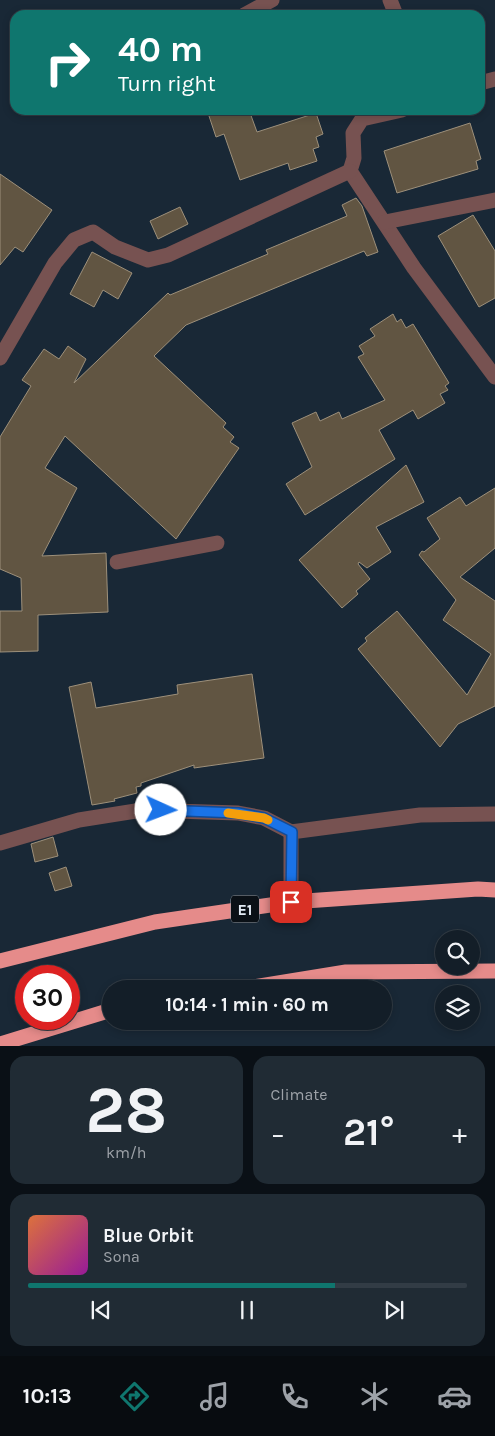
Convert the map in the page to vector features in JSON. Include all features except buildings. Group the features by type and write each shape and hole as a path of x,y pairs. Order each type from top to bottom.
{"highway":[{"name":"E1","path":"0,961 155,922 291,902 478,889 495,890"},
{"path":"297,980 346,972 495,971"},
{"path":"0,1044 102,1013"}],"street":[{"path":"253,10 272,0"},
{"path":"0,358 55,263 74,240 93,232 115,247 148,260 168,255 350,171 354,158 353,133 362,118 377,115"},
{"path":"350,171 414,268 495,377"},
{"path":"385,222 495,200"},
{"path":"117,562 217,543"},
{"path":"0,843 79,820 142,810 238,813 264,818 292,832 420,815 495,814"},
{"path":"291,902 292,832"}],"slow traffic":[{"path":"228,813 238,813 268,820"}],"route":[{"path":"161,810 238,813 264,818 292,832 291,902"}]}
